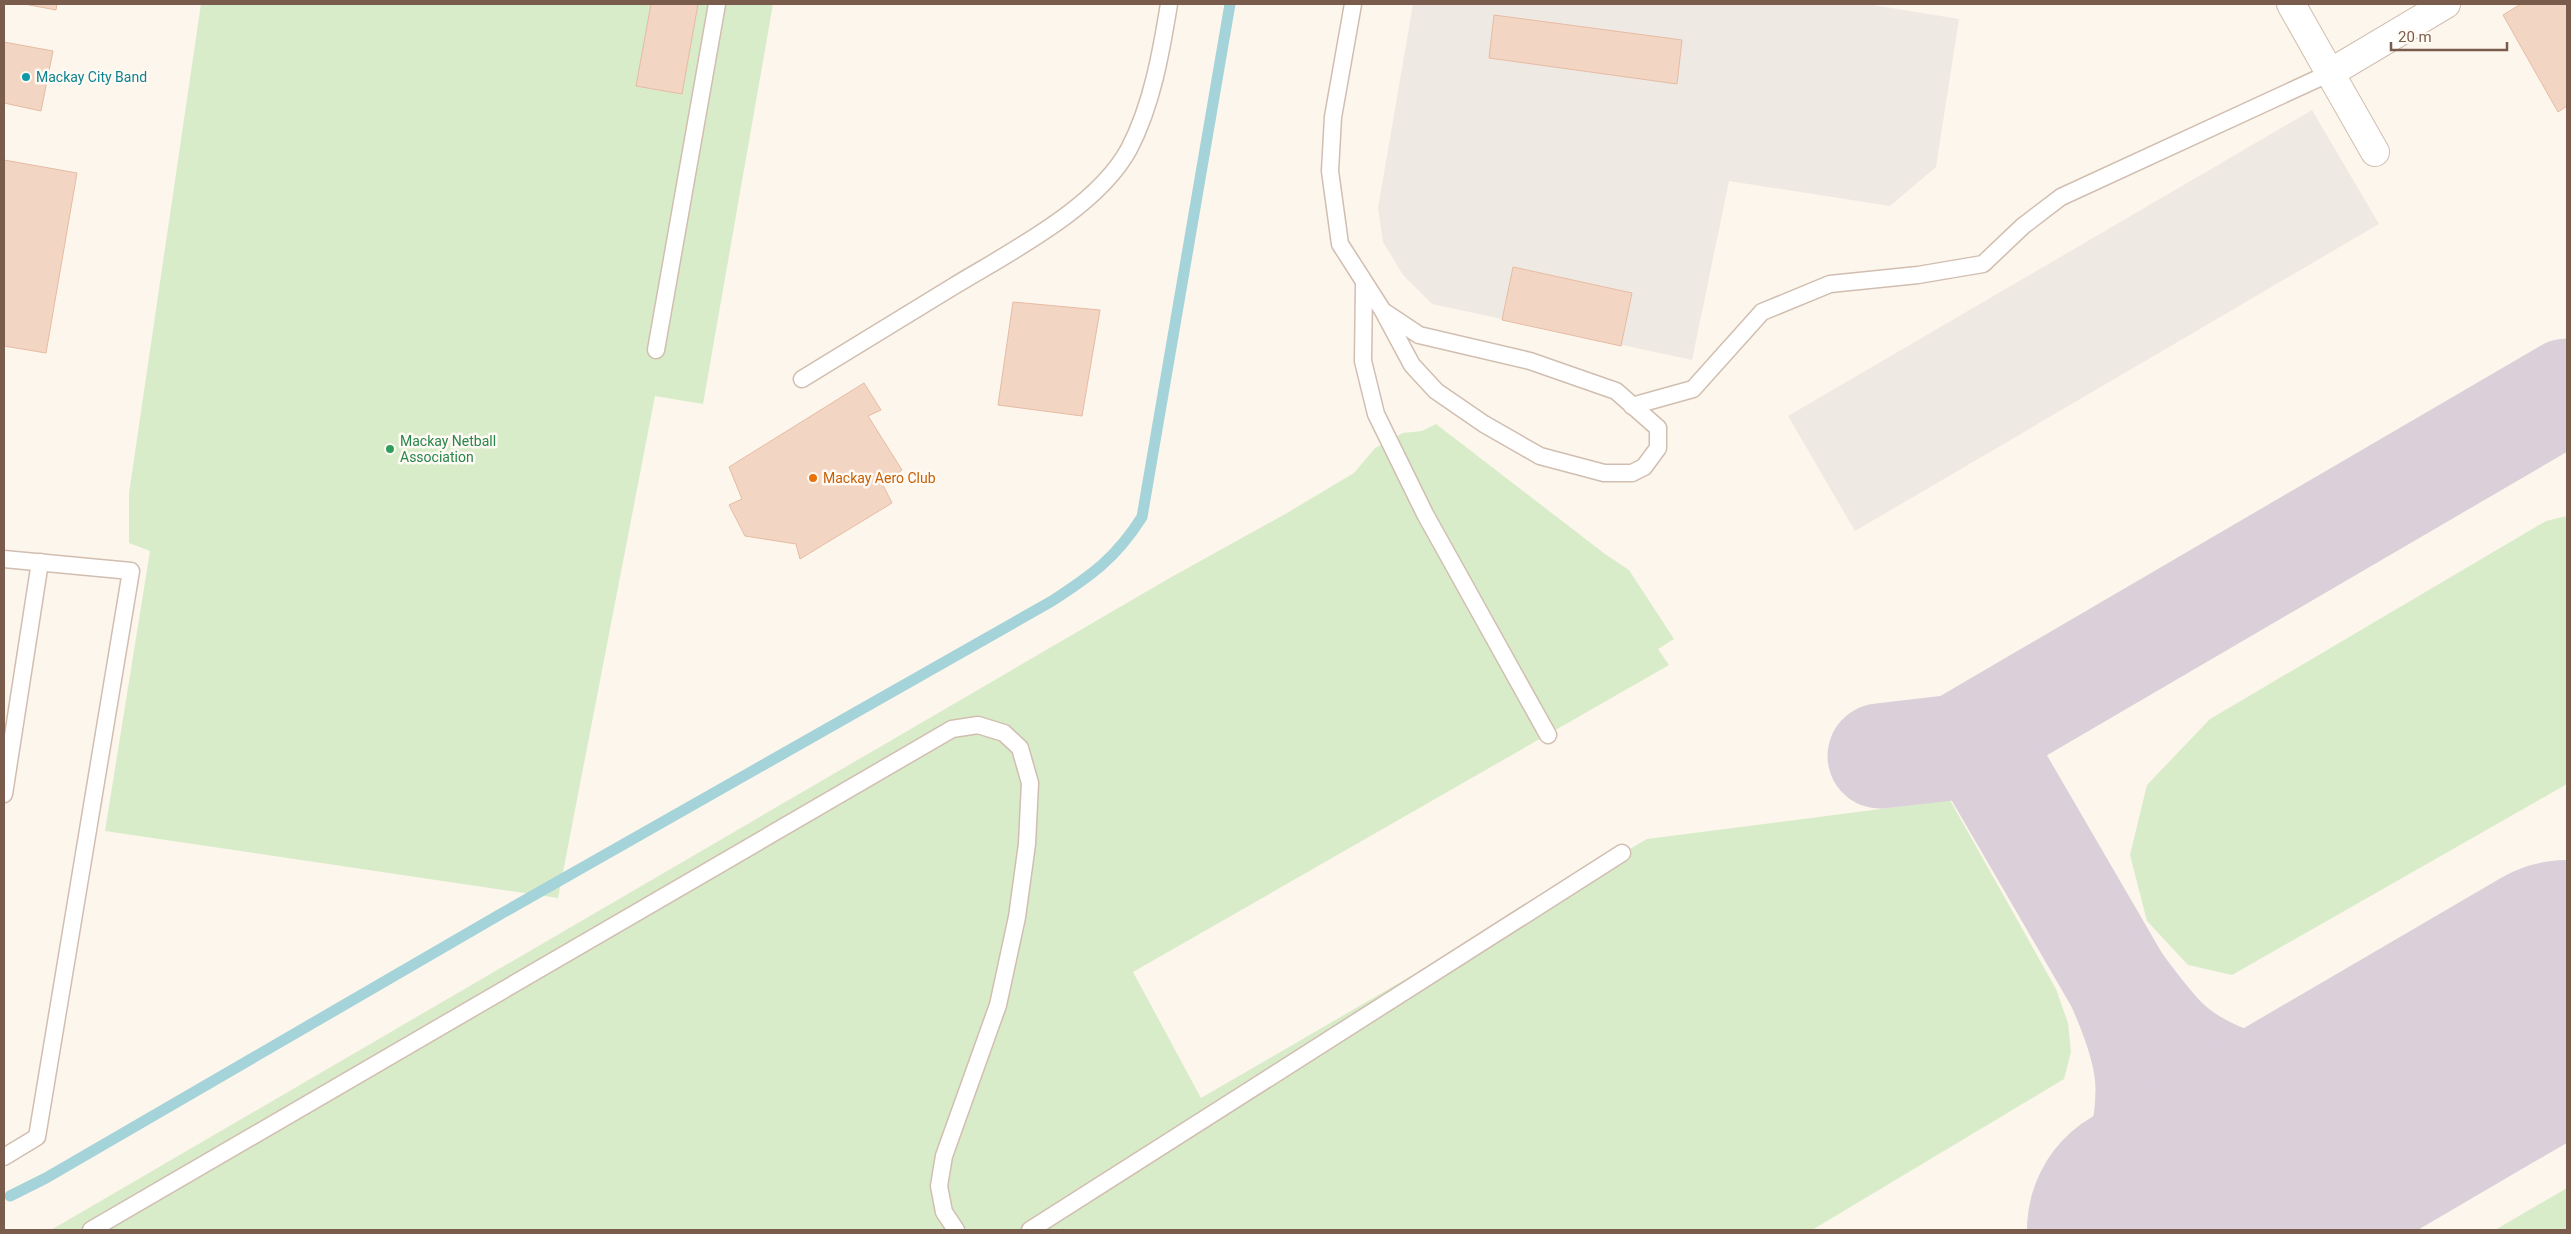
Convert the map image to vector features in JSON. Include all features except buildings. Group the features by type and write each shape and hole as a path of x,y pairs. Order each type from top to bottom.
{"street":[{"path":"2291,4 2375,152"},
{"path":"2330,73 2446,4"}],"lane":[{"path":"656,350 718,4"},
{"path":"802,379 1012,251 1071,212 1106,182 1128,150 1149,100 1169,4"},
{"path":"1353,4 1333,117 1330,171 1340,244 1383,311 1412,365 1436,391 1484,424 1540,456 1604,473 1632,473 1644,467 1658,448 1658,428 1616,391 1539,364 1419,335 1383,311"},
{"path":"1632,406 1692,388 1762,312 1830,284 1918,275 1982,264 2022,226 2061,197 2330,73"},
{"path":"1364,284 1363,361 1376,414 1425,514 1548,736"},
{"path":"4,559 131,571 37,1137 4,1157"},
{"path":"4,794 40,562"},
{"path":"92,1230 952,729 978,725 1004,733 1020,748 1030,783 1027,844 1017,916 998,1005 944,1156 939,1186 944,1212 956,1230"},
{"path":"1030,1230 1622,853"}],"shaded area":[{"path":"1413,4 1867,4 1959,19 1936,167 1890,206 1729,181 1692,360 1432,304 1403,275 1383,242 1378,208"},
{"path":"2312,110 2379,224 1855,531 1788,416"}],"green space":[{"name":"Mackay Netball Association","path":"201,4 773,4 703,404 655,396 558,898 105,831 150,551 129,543 129,493"},
{"path":"1436,424 1605,554 1629,570 1674,639 1658,649 1669,665 1133,972 1201,1098 1647,839 1950,800 2056,989 2068,1023 2071,1052 2064,1079 1812,1230 51,1230 1168,579 1287,513 1354,473 1375,448 1403,433 1422,431"},
{"path":"2567,516 2567,784 2232,975 2188,965 2147,921 2130,855 2147,785 2210,719 2546,521"},
{"path":"2567,1188 2567,1230 2495,1230"}],"waterway":[{"path":"10,1196 46,1178 499,915 1052,601 1091,574 1113,555 1142,517 1230,4"}],"taxiway":[{"path":"1957,747 2567,391"},
{"path":"1880,756 1957,747 1979,751 1989,760 2118,982 2134,1020 2142,1048 2148,1089 2145,1126 2137,1162 2123,1197 2105,1230"},
{"path":"2118,982 2153,1027 2183,1055 2203,1067 2249,1086 2297,1095 2321,1096 2343,1094 2379,1086 2438,1067"}],"runway":[{"path":"2158,1230 2567,991"}],"place":[{"name":"Mackay City Band","path":"26,77"},
{"name":"Mackay Netball Association","path":"390,449"},
{"name":"Mackay Aero Club","path":"813,478"}]}
